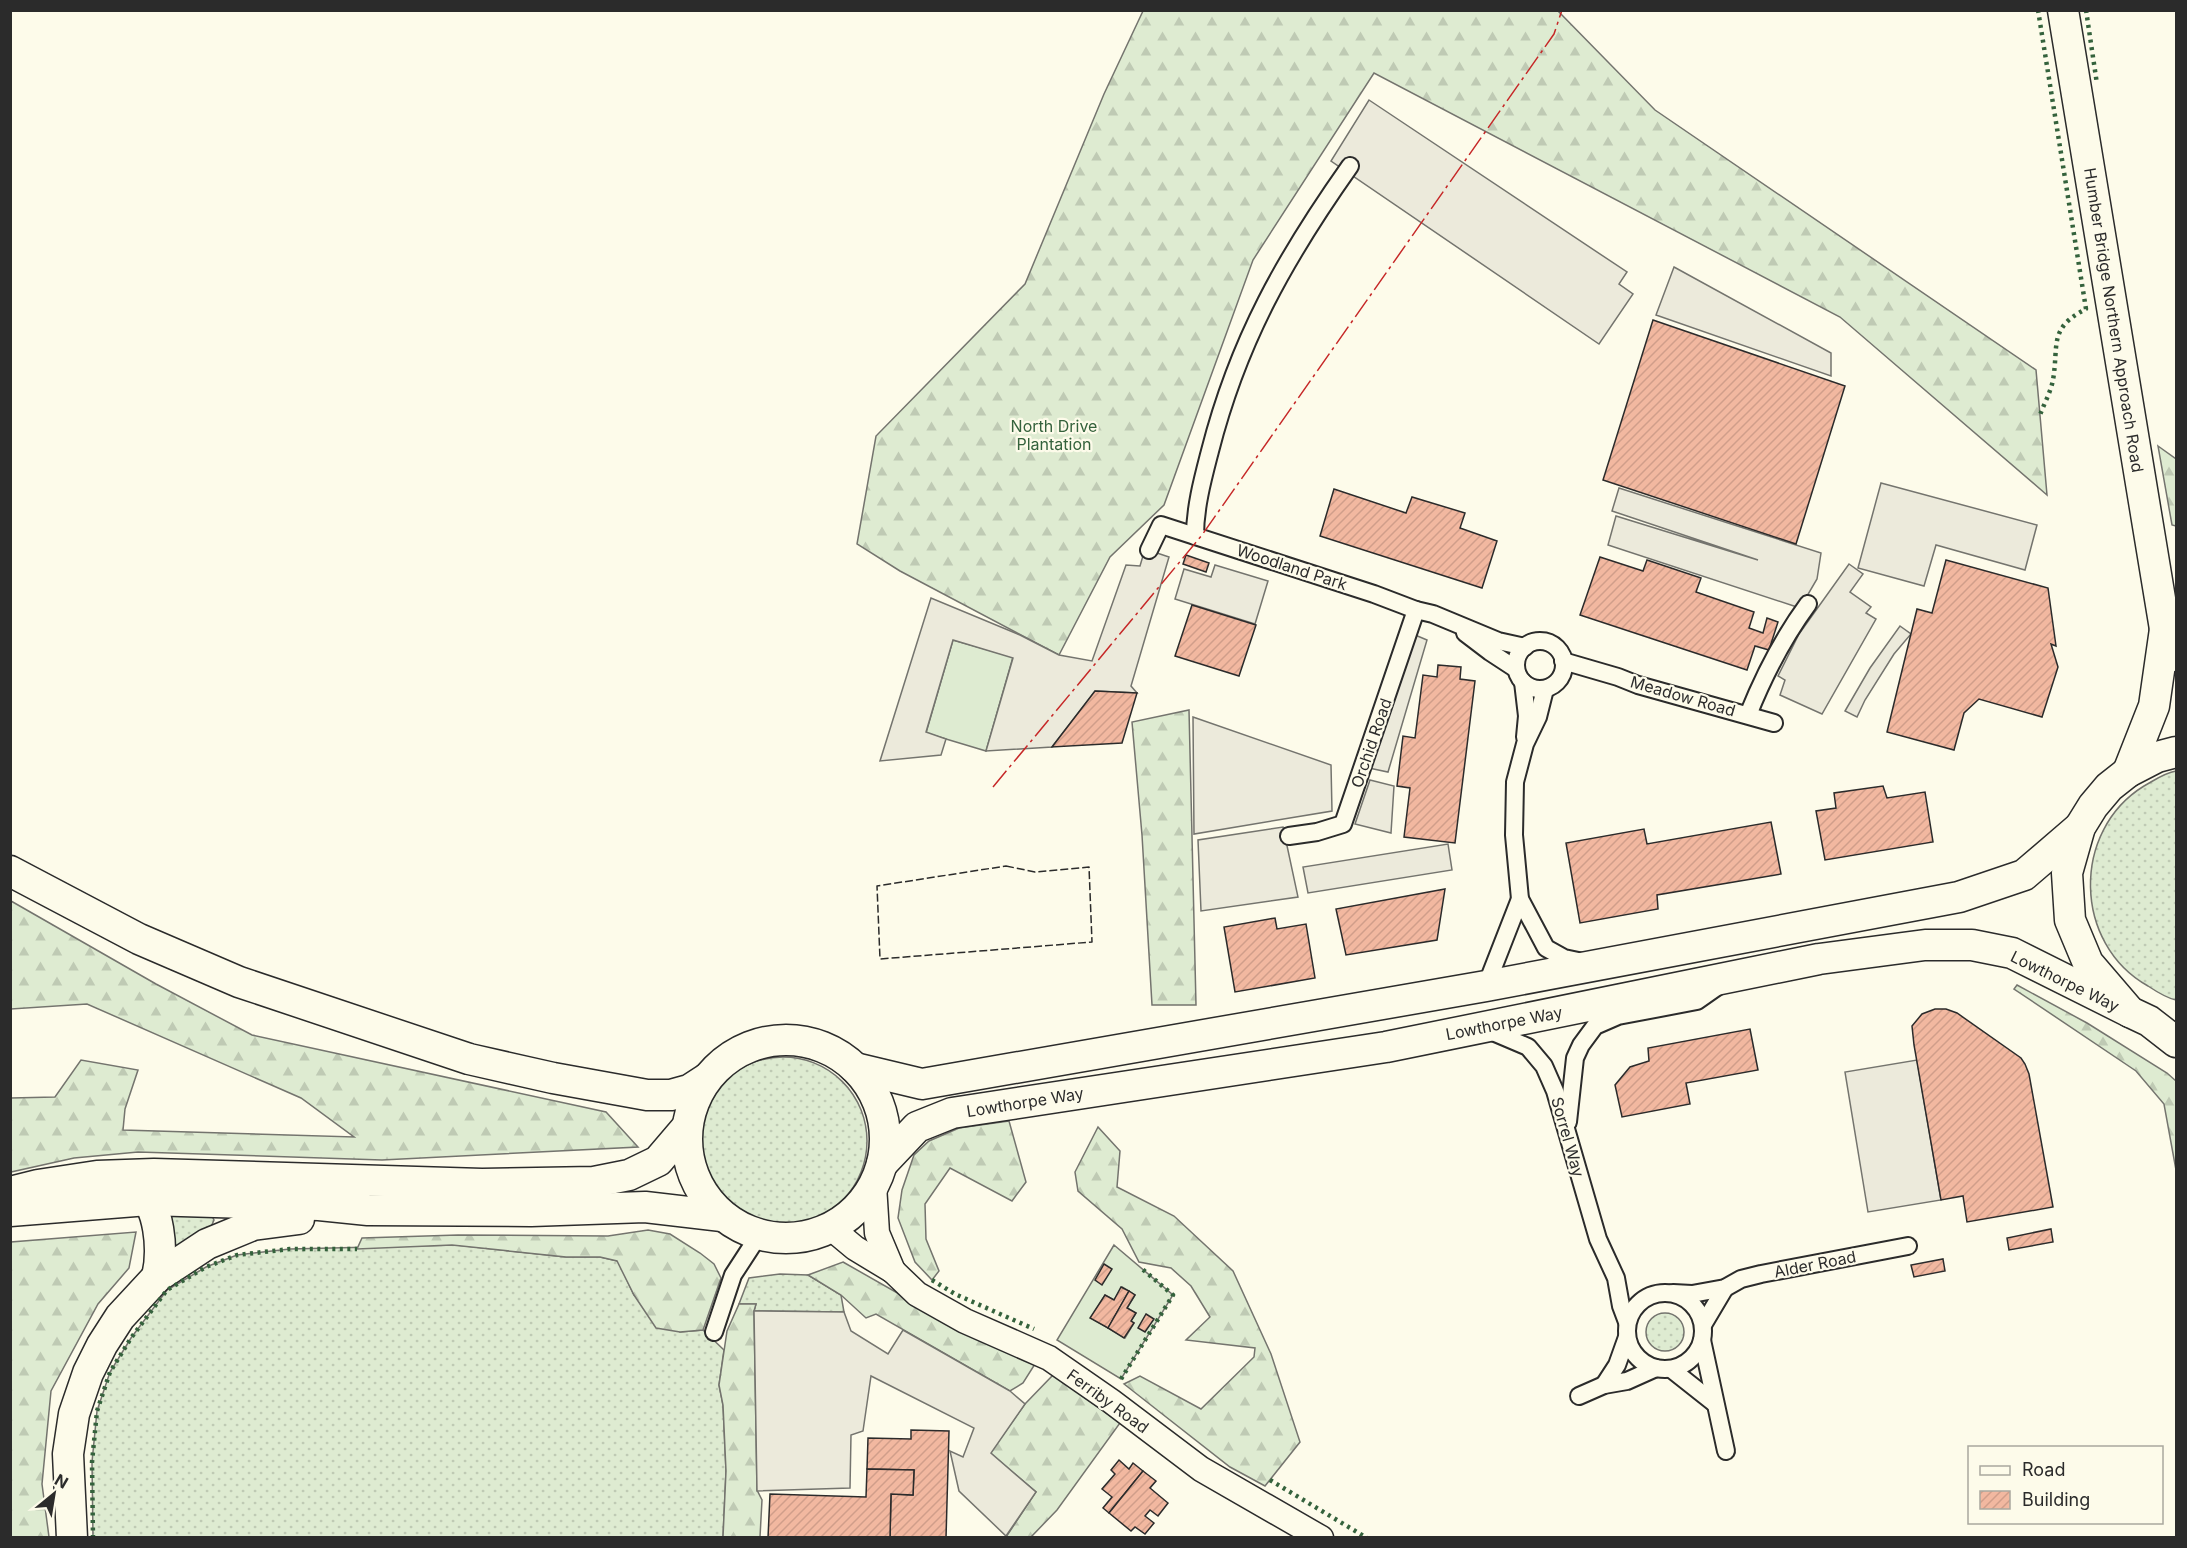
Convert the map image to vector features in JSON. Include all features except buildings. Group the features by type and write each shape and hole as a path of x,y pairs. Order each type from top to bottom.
{"highway":[{"name":"Humber Bridge Northern Approach Road","path":"2063,10 2171,643 2154,706 2128,772"},
{"path":"2176,752 2157,757 2128,772 2109,787 2093,806 2080,827 2067,873 2070,920 2088,963 2176,1042"},
{"name":"Lowthorpe Way","path":"855,1068 922,1084 1486,986 1959,897 2024,875 2080,827"},
{"path":"10,871 140,939 239,982 469,1059 648,1095 671,1095 689,1090 740,1051 767,1042 796,1041 818,1045 838,1054 855,1068 871,1089 882,1112 885,1138 878,1174 856,1210 831,1228 808,1236 784,1239 759,1235 722,1216 705,1197 693,1175 687,1152 687,1127 694,1102 706,1079"},
{"name":"Lowthorpe Way","path":"878,1174 917,1127 952,1113 1386,1047 1819,959 1925,945 1972,945 2012,953 2152,1020"},
{"path":"24,1189 97,1176 154,1174 482,1184 594,1182 629,1175 658,1161 687,1127"},
{"path":"24,1189 138,1189 148,1200 161,1239 157,1277"},
{"path":"10,1211 148,1200 319,1205 368,1210 531,1211 645,1207 722,1216"},
{"path":"72,1538 68,1454 74,1414 87,1373 120,1317 157,1277 207,1244 252,1225 368,1210"}],"street":[{"path":"1195,536 1195,521 1216,427 1245,345 1272,287 1299,241 1350,166"},
{"name":"Woodland Park","path":"1149,550 1161,525 1447,619 1498,641 1525,647"},
{"name":"Meadow Road","path":"1748,714 1763,679 1790,629 1809,604"},
{"name":"Orchid Road","path":"1289,836 1317,832 1343,824 1416,610"},
{"name":"Woodland Park","path":"1447,619 1520,675"},
{"path":"1520,675 1537,689 1552,686 1563,668 1560,651 1547,642 1539,641 1525,647 1517,660 1527,716 1525,744 1515,782 1514,836 1520,899 1546,948 1564,958 1599,965"},
{"name":"Meadow Road","path":"1563,668 1618,677 1638,685 1774,723"},
{"path":"1525,744 1538,717 1545,689"},
{"path":"1486,986 1520,899"},
{"name":"Sorrel Way","path":"1568,1135 1568,1109 1575,1058 1581,1045 1595,1026 1618,1016 1697,1001 1728,979"},
{"name":"Sorrel Way","path":"1482,1028 1528,1047 1544,1066 1555,1091 1598,1239 1616,1278 1627,1329"},
{"name":"Ferriby Road","path":"878,1174 877,1233 893,1271"},
{"name":"Ferriby Road","path":"831,1228 855,1248 893,1271 917,1294 965,1321 1049,1358 1111,1401 1200,1469 1321,1538"},
{"path":"714,1332 733,1275 759,1235"},
{"name":"Alder Road","path":"1666,1293 1692,1294 1725,1288 1741,1279 1761,1274 1908,1246"},
{"path":"1616,1278 1643,1295 1666,1293 1687,1300 1697,1311 1714,1403 1726,1451"},
{"path":"1579,1396 1604,1384 1627,1381 1664,1368 1685,1364 1696,1353 1702,1332 1725,1288"},
{"path":"1604,1384 1617,1365 1634,1308 1644,1298 1666,1293"},
{"path":"1627,1329 1632,1351 1642,1362 1664,1368 1714,1403"}],"green space":[{"name":"North Drive Plantation","path":"1143,11 1558,11 1655,110 2036,370 2047,495 1840,317 1374,73 1253,260 1164,505 1110,557 1059,655 900,571 857,544 876,436 1025,284 1104,94"},
{"path":"2158,446 2176,459 2176,526 2172,525"},
{"path":"953,640 1013,657 986,751 926,733"},
{"path":"1189,710 1196,1005 1152,1005 1142,835 1132,722"},
{"path":"2176,771 2176,1000 2148,986 2123,967 2105,943 2095,916 2090,887 2093,858 2103,830 2120,806 2144,786"},
{"path":"11,901 156,984 252,1035 606,1112 638,1147 382,1160 138,1152 74,1158 11,1172 11,1098 55,1097 81,1060 138,1070 125,1109 123,1130 354,1137 301,1098 87,1004 11,1009"},
{"path":"2017,985 2087,1023 2176,1081 2176,1170 2164,1104 2136,1071 2014,989"},
{"path":"783,1057 815,1064 830,1071 842,1082 853,1094 860,1109 867,1141 860,1173 853,1188 842,1200 830,1211 815,1218 783,1225 751,1218 736,1211 724,1200 713,1188 706,1173 699,1141 706,1109 713,1094 724,1082 736,1071 751,1064"},
{"path":"1009,1121 1026,1182 1012,1201 950,1168 925,1204 926,1239 939,1271 932,1280 915,1262 898,1218 902,1190 914,1155 929,1141 959,1128"},
{"path":"1098,1127 1120,1151 1117,1187 1174,1216 1233,1271 1271,1354 1300,1442 1265,1486 1230,1467 1124,1384 1140,1376 1201,1409 1254,1357 1255,1348 1186,1340 1210,1317 1191,1286 1171,1268 1139,1262 1122,1229 1078,1191 1075,1172"},
{"path":"143,1215 212,1216 214,1220 211,1227 145,1266 149,1257"},
{"path":"648,1230 670,1234 714,1264 721,1278 703,1330 680,1332 656,1328 634,1295 617,1261 600,1257 566,1257 452,1245 357,1249 362,1238 458,1235 608,1236"},
{"path":"136,1232 129,1268 98,1304 51,1391 42,1484 49,1537 11,1537 11,1242"},
{"path":"456,1245 566,1257 600,1257 618,1261 634,1295 680,1332 703,1330 724,1350 719,1385 723,1405 726,1471 723,1537 93,1538 92,1462 97,1411 110,1372 131,1338 167,1290 206,1267 237,1255 290,1249"},
{"path":"1114,1245 1173,1295 1121,1379 1057,1340","holes":["1122,1287 1135,1295 1127,1308 1136,1313 1131,1321 1134,1323 1125,1338 1091,1318 1105,1295 1114,1300"]},
{"path":"843,1262 915,1303 1035,1364 1023,1383 1010,1391 876,1314 866,1318 841,1295 808,1275"},
{"path":"780,1274 808,1275 841,1295 844,1312 754,1311 756,1304 739,1304 749,1278"},
{"path":"739,1304 756,1304 754,1311 757,1490 762,1500 760,1537 723,1537 726,1471 723,1405 719,1385 727,1331"},
{"path":"1665,1313 1679,1318 1684,1332 1679,1346 1665,1351 1651,1346 1646,1332 1651,1318"},
{"path":"1053,1375 1120,1423 1057,1510 1031,1537 1006,1537 1036,1492 990,1453 1025,1404"}],"shaded area":[{"path":"1369,100 1627,272 1619,284 1633,294 1599,344 1331,161"},
{"path":"1674,267 1831,353 1831,376 1656,315"},
{"path":"1881,483 2037,525 2025,570 1936,545 1924,586 1858,568"},
{"path":"1619,488 1821,553 1817,579 1800,608 1608,545 1616,516 1758,560 1612,511"},
{"path":"1145,549 1169,557 1131,686 1137,693 1095,691 1052,747 986,751 1013,658 953,640 926,732 946,739 941,755 880,761 931,598 1020,635 1059,655 1092,661 1126,565 1140,566"},
{"path":"1849,564 1863,574 1850,592 1871,607 1866,613 1876,619 1822,714 1780,695 1785,680 1778,676 1799,634"},
{"path":"1215,565 1268,581 1255,624 1175,599 1184,569 1211,577"},
{"path":"1900,626 1911,634 1894,654 1857,717 1845,711 1870,668"},
{"path":"1408,632 1427,640 1388,772 1364,767"},
{"path":"1193,717 1331,765 1332,811 1194,834"},
{"path":"1370,780 1394,786 1391,833 1355,824"},
{"path":"1283,827 1298,897 1201,911 1198,840"},
{"path":"1448,844 1452,870 1308,893 1303,867"},
{"path":"1917,1060 1941,1200 1868,1212 1845,1072"},
{"path":"754,1311 844,1312 851,1331 888,1354 903,1330 1010,1391 1025,1404 991,1453 1036,1492 1006,1536 959,1491 950,1451 963,1457 974,1428 871,1376 863,1431 851,1435 850,1488 757,1491"}],"hedge":[{"path":"2038,10 2086,309 2074,316 2060,331 2052,384 2040,415"},
{"path":"2086,10 2097,84"},
{"path":"93,1538 92,1462 97,1411 110,1372 131,1338 167,1290 206,1267 237,1255 290,1249 357,1249"},
{"path":"1121,1379 1173,1295 1141,1268"},
{"path":"932,1280 955,1294 1034,1329"},
{"path":"1270,1480 1367,1538"}],"fence":[{"path":"1006,866 1035,872 1089,867 1092,942 880,959 877,886 1006,866"}],"power":[{"path":"993,787 1202,535 1554,34 1562,10"}]}
